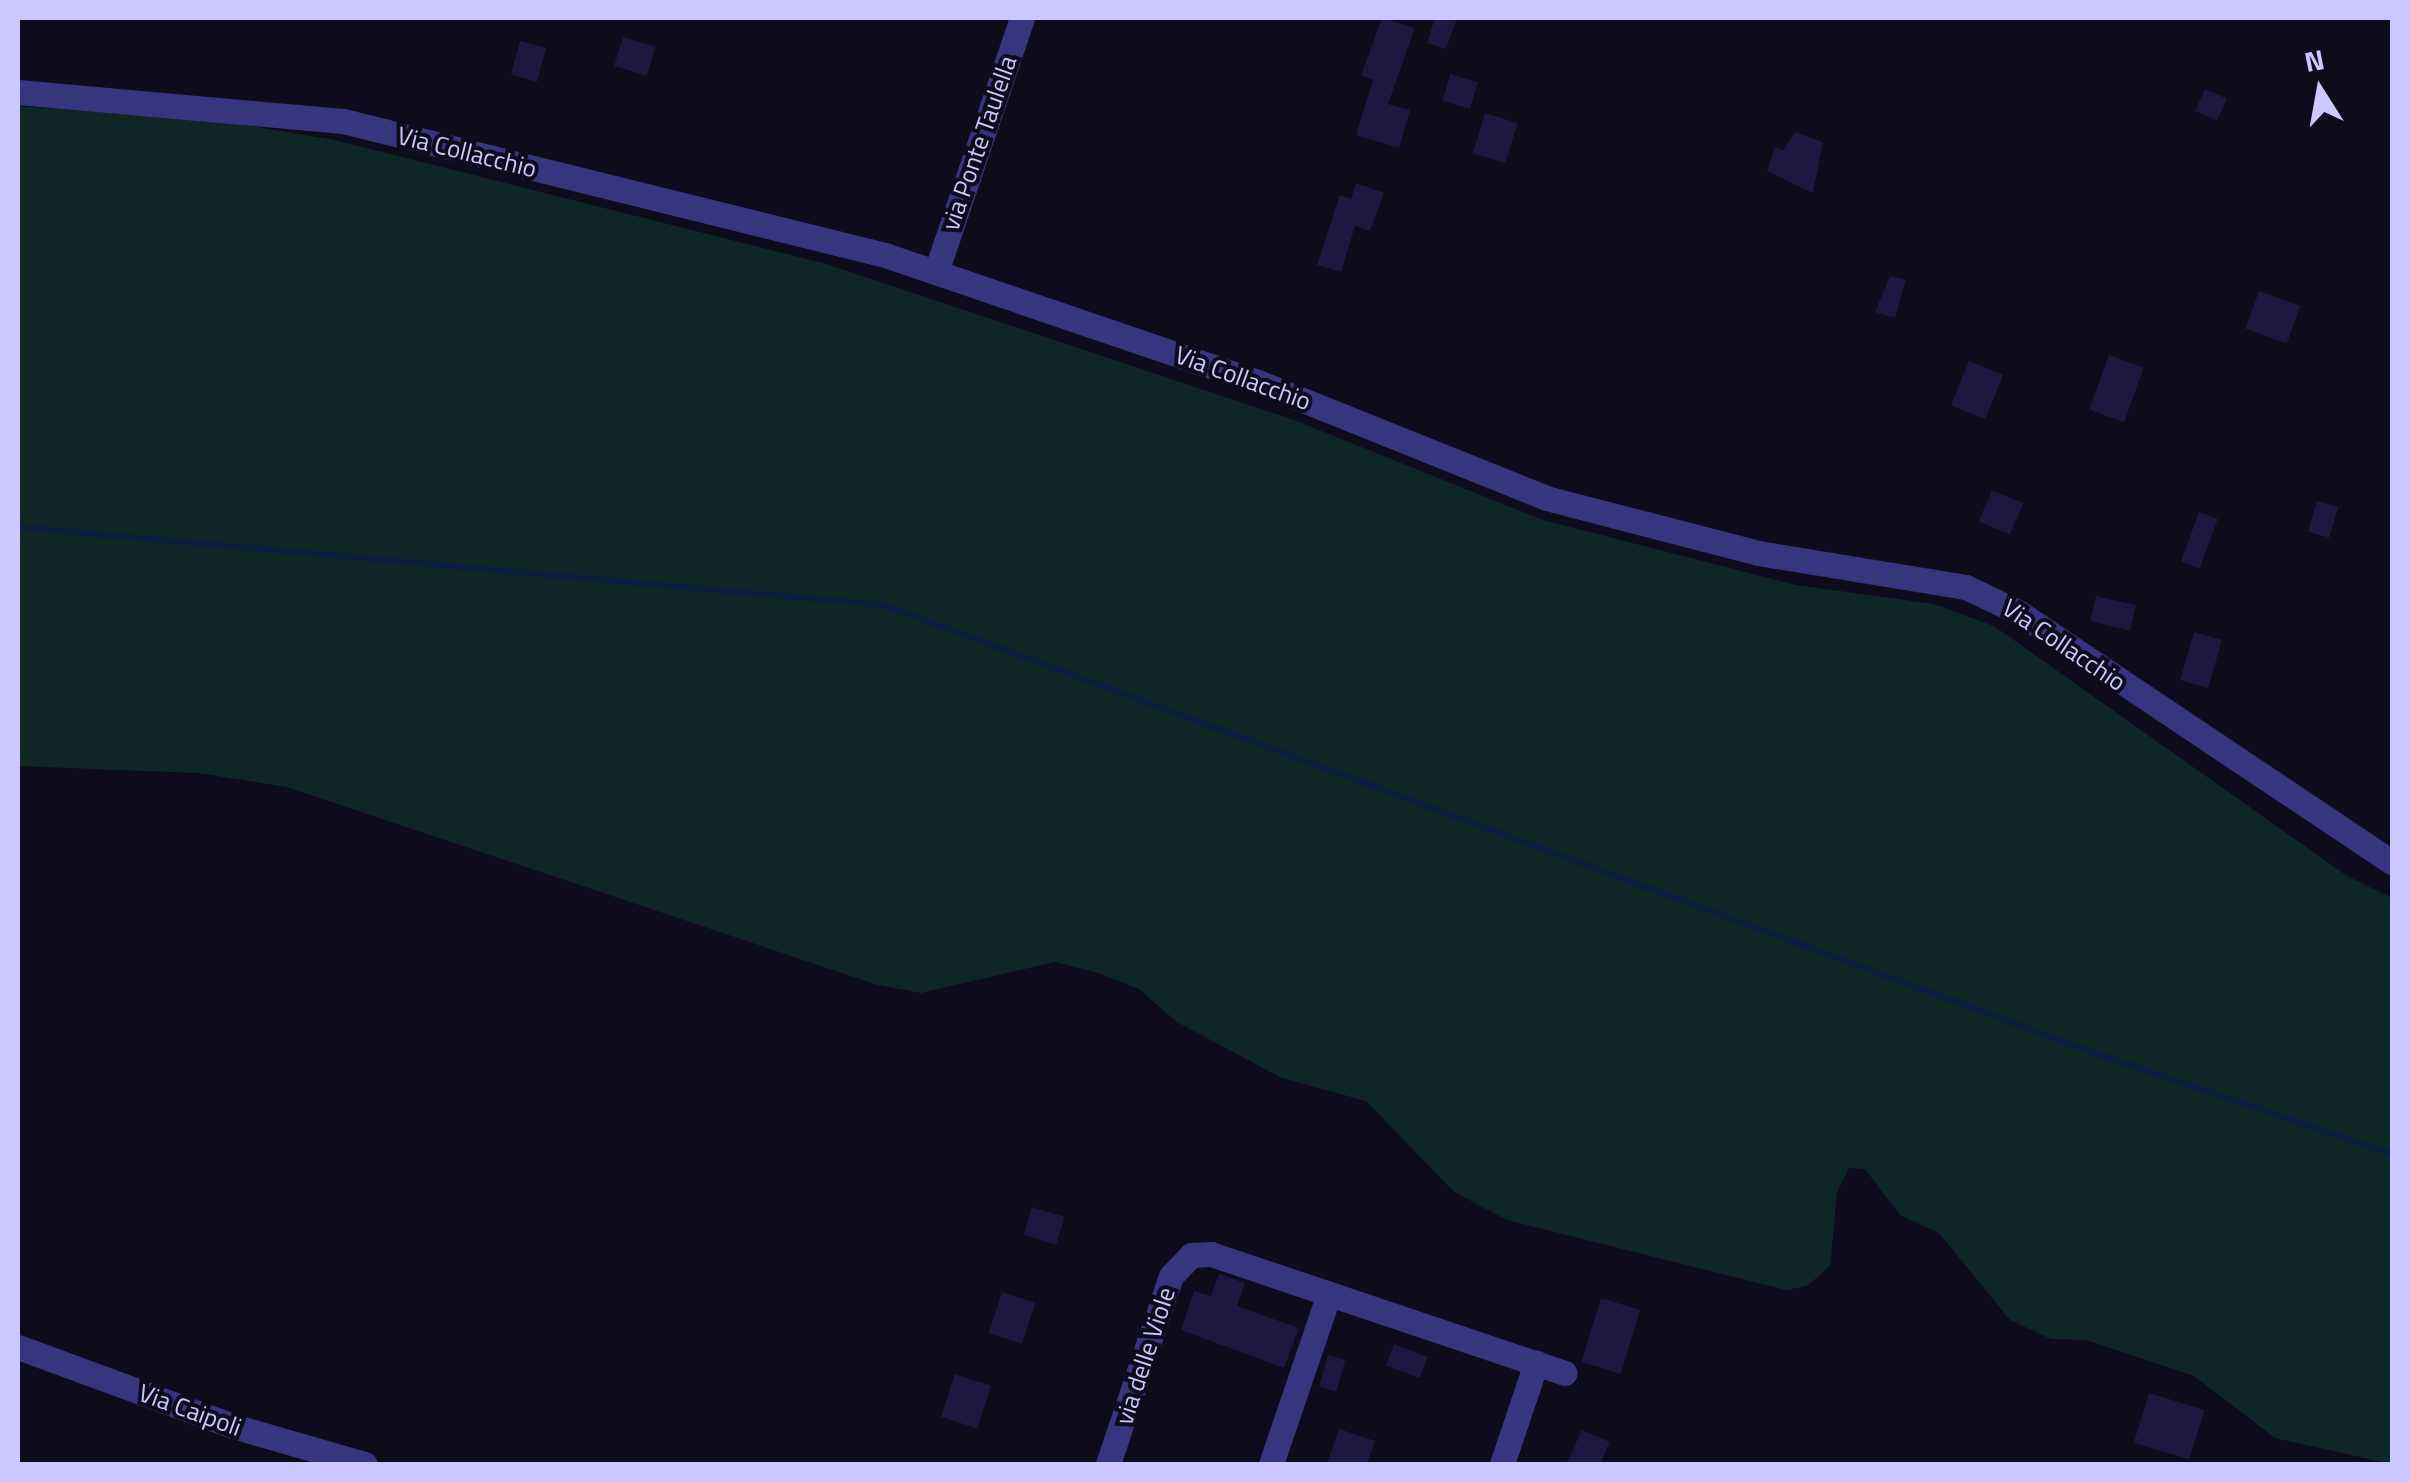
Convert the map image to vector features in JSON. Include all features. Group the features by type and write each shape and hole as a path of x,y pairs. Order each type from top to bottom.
{"street":[{"name":"via Ponte Taulella","path":"937,270 1022,18"},
{"name":"Via Collacchio","path":"18,92 342,121 937,270 1258,382 1546,498 1758,553 1982,593 2392,862"},
{"name":"via delle Viole","path":"1108,1464 1172,1276 1191,1254 1329,1294"},
{"path":"1270,1464 1329,1294 1564,1372"},
{"name":"Via Caipoli","path":"18,1347 233,1426 365,1464"},
{"path":"1502,1464 1536,1363"}],"green space":[{"path":"18,106 227,122 335,140 826,264 1294,420 1543,520 1796,585 1934,604 1994,626 2347,876 2392,898 2392,1464 2275,1438 2194,1376 2086,1340 2051,1339 2010,1320 1939,1233 1900,1215 1865,1169 1849,1168 1837,1193 1830,1266 1807,1286 1786,1290 1507,1220 1454,1192 1366,1101 1282,1078 1177,1022 1139,989 1095,972 1055,962 921,993 878,985 287,787 198,773 18,766"}],"building":[{"path":"1382,18 1415,28 1388,104 1410,110 1399,148 1356,135 1373,80 1361,75"},
{"path":"1435,18 1457,18 1446,49 1427,43"},
{"path":"623,37 656,47 647,76 614,66"},
{"path":"520,41 546,48 537,82 511,75"},
{"path":"1450,74 1478,82 1470,109 1442,101"},
{"path":"2205,89 2227,99 2217,121 2195,111"},
{"path":"1485,113 1518,123 1505,163 1473,153"},
{"path":"1795,132 1823,142 1813,193 1767,171 1775,147 1783,150"},
{"path":"1356,183 1384,193 1370,231 1355,226 1341,272 1317,265 1340,195 1351,199"},
{"path":"1890,276 1906,280 1895,318 1875,312"},
{"path":"2259,291 2300,306 2287,344 2245,329"},
{"path":"2109,355 2144,368 2124,422 2089,410"},
{"path":"1969,361 2003,375 1985,419 1951,406"},
{"path":"1992,490 2023,503 2010,535 1979,521"},
{"path":"2317,501 2338,507 2329,538 2308,532"},
{"path":"2199,512 2218,519 2200,569 2181,562"},
{"path":"2096,596 2136,605 2130,631 2090,621"},
{"path":"2194,632 2222,640 2208,688 2180,680"},
{"path":"1032,1207 1065,1217 1056,1245 1024,1235"},
{"path":"1219,1274 1245,1283 1237,1306 1299,1328 1284,1368 1181,1330 1194,1291 1211,1296"},
{"path":"1002,1292 1035,1303 1022,1344 989,1333"},
{"path":"1601,1298 1640,1310 1621,1374 1581,1362"},
{"path":"1394,1344 1428,1357 1419,1378 1386,1365"},
{"path":"1328,1355 1345,1360 1336,1392 1319,1387"},
{"path":"955,1374 991,1386 977,1429 941,1417"},
{"path":"2149,1393 2204,1410 2189,1460 2134,1443"},
{"path":"1339,1429 1375,1441 1367,1464 1327,1464"},
{"path":"1582,1430 1610,1442 1600,1464 1566,1464"}],"waterway":[{"path":"18,527 884,605 2092,1052 2392,1154"}]}
